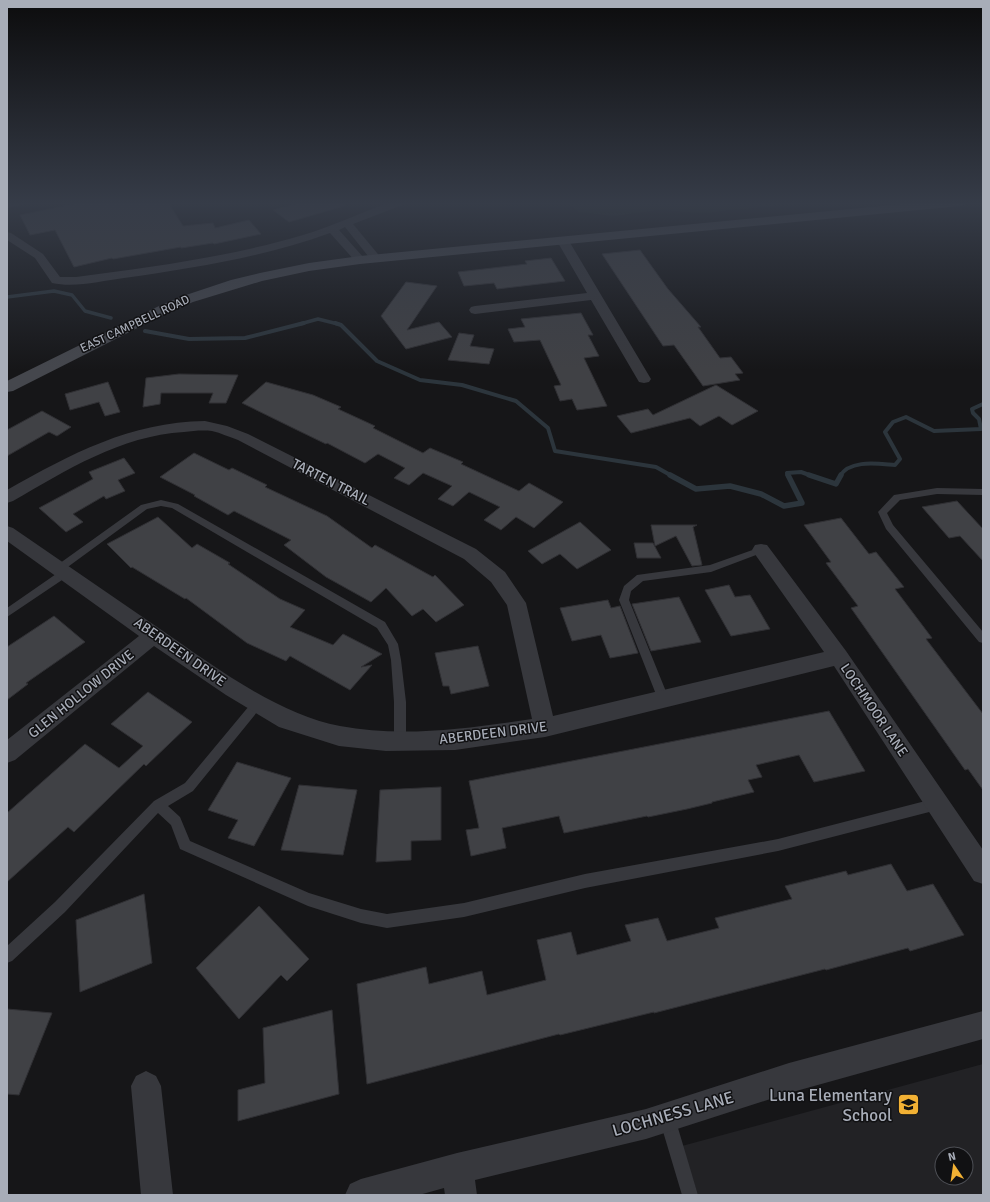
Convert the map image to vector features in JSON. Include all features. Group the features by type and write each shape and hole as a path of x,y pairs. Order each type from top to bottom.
{"main road":[{"name":"EAST CAMPBELL ROAD","path":"7,388 132,324 189,298 255,277 296,269 375,258"}],"street":[{"path":"40,258 59,282 154,270 222,258"},
{"path":"573,258 644,380"},
{"path":"476,310 594,296"},
{"name":"TARTEN TRAIL","path":"7,497 80,457 109,443 141,432 179,427 212,426 243,437 470,554 498,577 516,603 545,727"},
{"name":"ABERDEEN DRIVE","path":"7,532 184,657 233,689 288,720 339,736 386,741 455,740 545,727 839,658"},
{"name":"LOCHMOOR LANE","path":"761,550 839,658 983,872"},
{"name":"GLEN HOLLOW DRIVE","path":"7,753 154,635"},
{"name":"LOCHNESS LANE","path":"361,1195 459,1182 789,1078 983,1025"},
{"path":"146,1086 158,1195"}],"lane":[{"path":"983,492 937,491 897,497 882,512 889,526 983,639"},
{"path":"7,613 144,507 162,503 174,506 381,624 393,644 396,660 400,702 400,741"},
{"path":"664,699 624,600 627,589 640,578 711,568 761,550"},
{"path":"7,956 60,907 158,806 189,786 258,703"},
{"path":"158,806 176,821 185,845 308,899 361,916 386,921 464,910 585,881 778,845 937,804"},
{"path":"666,1117 690,1195"}],"shaded area":[{"name":"Luna Elementary School","path":"983,1064 983,1195 698,1195 682,1146"}],"building":[{"path":"69,258 112,258 74,267"},
{"path":"551,258 565,281 497,289 494,283 464,286 458,272 527,264 525,261"},
{"path":"605,258 646,258 668,289 701,327 698,327 720,358 731,357 743,373 735,374 740,380 703,386 674,345 663,346"},
{"path":"406,282 437,286 407,330 439,322 452,337 406,349 381,316"},
{"path":"581,313 593,335 588,335 599,356 584,358 607,406 577,410 572,399 560,401 554,386 561,385 540,340 514,342 508,329 525,327 521,319"},
{"path":"459,333 474,335 470,346 494,349 489,364 448,360"},
{"path":"179,374 238,375 226,403 209,403 213,393 161,393 160,404 143,407 146,378"},
{"path":"108,382 120,412 105,416 99,402 70,410 65,394"},
{"path":"266,382 313,395 341,407 338,409 375,426 373,428 423,453 430,448 463,462 461,464 519,491 529,483 563,502 534,528 516,517 501,530 484,520 500,507 469,492 453,506 438,499 452,486 423,473 409,485 394,478 405,468 378,454 365,463 327,443 326,444 242,403"},
{"path":"716,385 758,411 732,425 719,416 700,426 690,418 631,433 617,416 648,409 653,415"},
{"path":"42,411 71,427 57,436 49,432 7,456 7,430"},
{"path":"194,453 229,470 232,468 267,485 265,487 327,516 372,548 375,545 433,577 435,575 464,605 436,622 423,609 412,616 386,588 371,602 326,577 284,545 291,540 234,511 228,515 194,496 195,495 160,477"},
{"path":"124,458 135,473 118,480 125,491 106,499 104,496 73,514 83,522 66,532 39,508 93,479 89,472"},
{"path":"957,501 983,529 983,561 960,536 949,538 922,507"},
{"path":"158,517 192,548 197,544 230,563 228,564 280,599 305,610 290,627 333,645 343,634 382,654 361,667 372,665 350,690 290,656 286,661 247,643 186,598 185,599 132,567 131,568 107,544"},
{"path":"841,518 869,554 876,552 904,587 895,589 932,638 926,639 983,714 983,790 968,769 965,770 851,608 858,606 826,563 831,562 804,525"},
{"path":"580,522 611,550 577,569 560,554 542,564 528,551"},
{"path":"651,525 697,525 693,527 702,565 692,566 676,536 655,546"},
{"path":"634,543 653,543 661,558 637,558"},
{"path":"729,585 735,597 750,595 770,629 731,636 705,590"},
{"path":"679,597 701,642 651,651 632,604"},
{"path":"608,600 611,608 620,606 638,653 610,658 601,635 572,641 560,608"},
{"path":"54,616 85,642 26,683 28,684 7,700 7,647"},
{"path":"478,646 489,686 451,694 449,686 443,686 435,653"},
{"path":"148,692 192,722 146,766 144,764 74,832 68,827 7,882 7,813 85,744 119,768 143,746 111,724"},
{"path":"829,711 865,771 814,782 799,755 756,765 762,777 748,780 754,792 687,809 564,833 559,816 502,828 506,848 471,856 466,830 479,828 469,781"},
{"path":"237,762 291,778 254,846 228,838 238,820 208,810"},
{"path":"299,785 357,790 343,855 281,850"},
{"path":"441,787 441,840 411,841 411,860 376,862 380,790"},
{"path":"891,864 907,891 933,884 964,935 910,951 908,948 654,1013 559,1034 367,1084 357,984 426,967 429,984 482,971 487,995 546,980 537,940 571,932 577,955 631,941 625,925 658,918 667,941 719,928 715,918 792,899 785,886 846,871 848,875"},
{"path":"144,894 152,963 80,992 76,920"},
{"path":"259,906 309,959 287,981 281,975 239,1019 196,968"},
{"path":"7,1009 52,1013 19,1095 7,1094"},
{"path":"332,1010 339,1094 238,1121 238,1090 265,1083 263,1028"}],"waterway":[{"path":"7,297 54,291 72,295 85,311 111,318"},
{"path":"300,324 318,319 338,324"},
{"path":"145,331 189,339 245,338 304,323"},
{"path":"338,324 341,325 377,361 420,380 462,385 516,401 548,428 555,451 656,467 672,476"},
{"path":"841,475 851,467 858,465 895,465 900,459 885,432 893,422 906,417 934,431 981,429 979,419 973,413 972,409 983,404"},
{"path":"788,476 787,473 801,472 812,476"},
{"path":"670,475 696,489 730,486 761,494 784,506 802,503 788,475"},
{"path":"812,476 836,484 841,475"}],"place":[{"name":"Luna Elementary School","path":"908,1105"}]}
